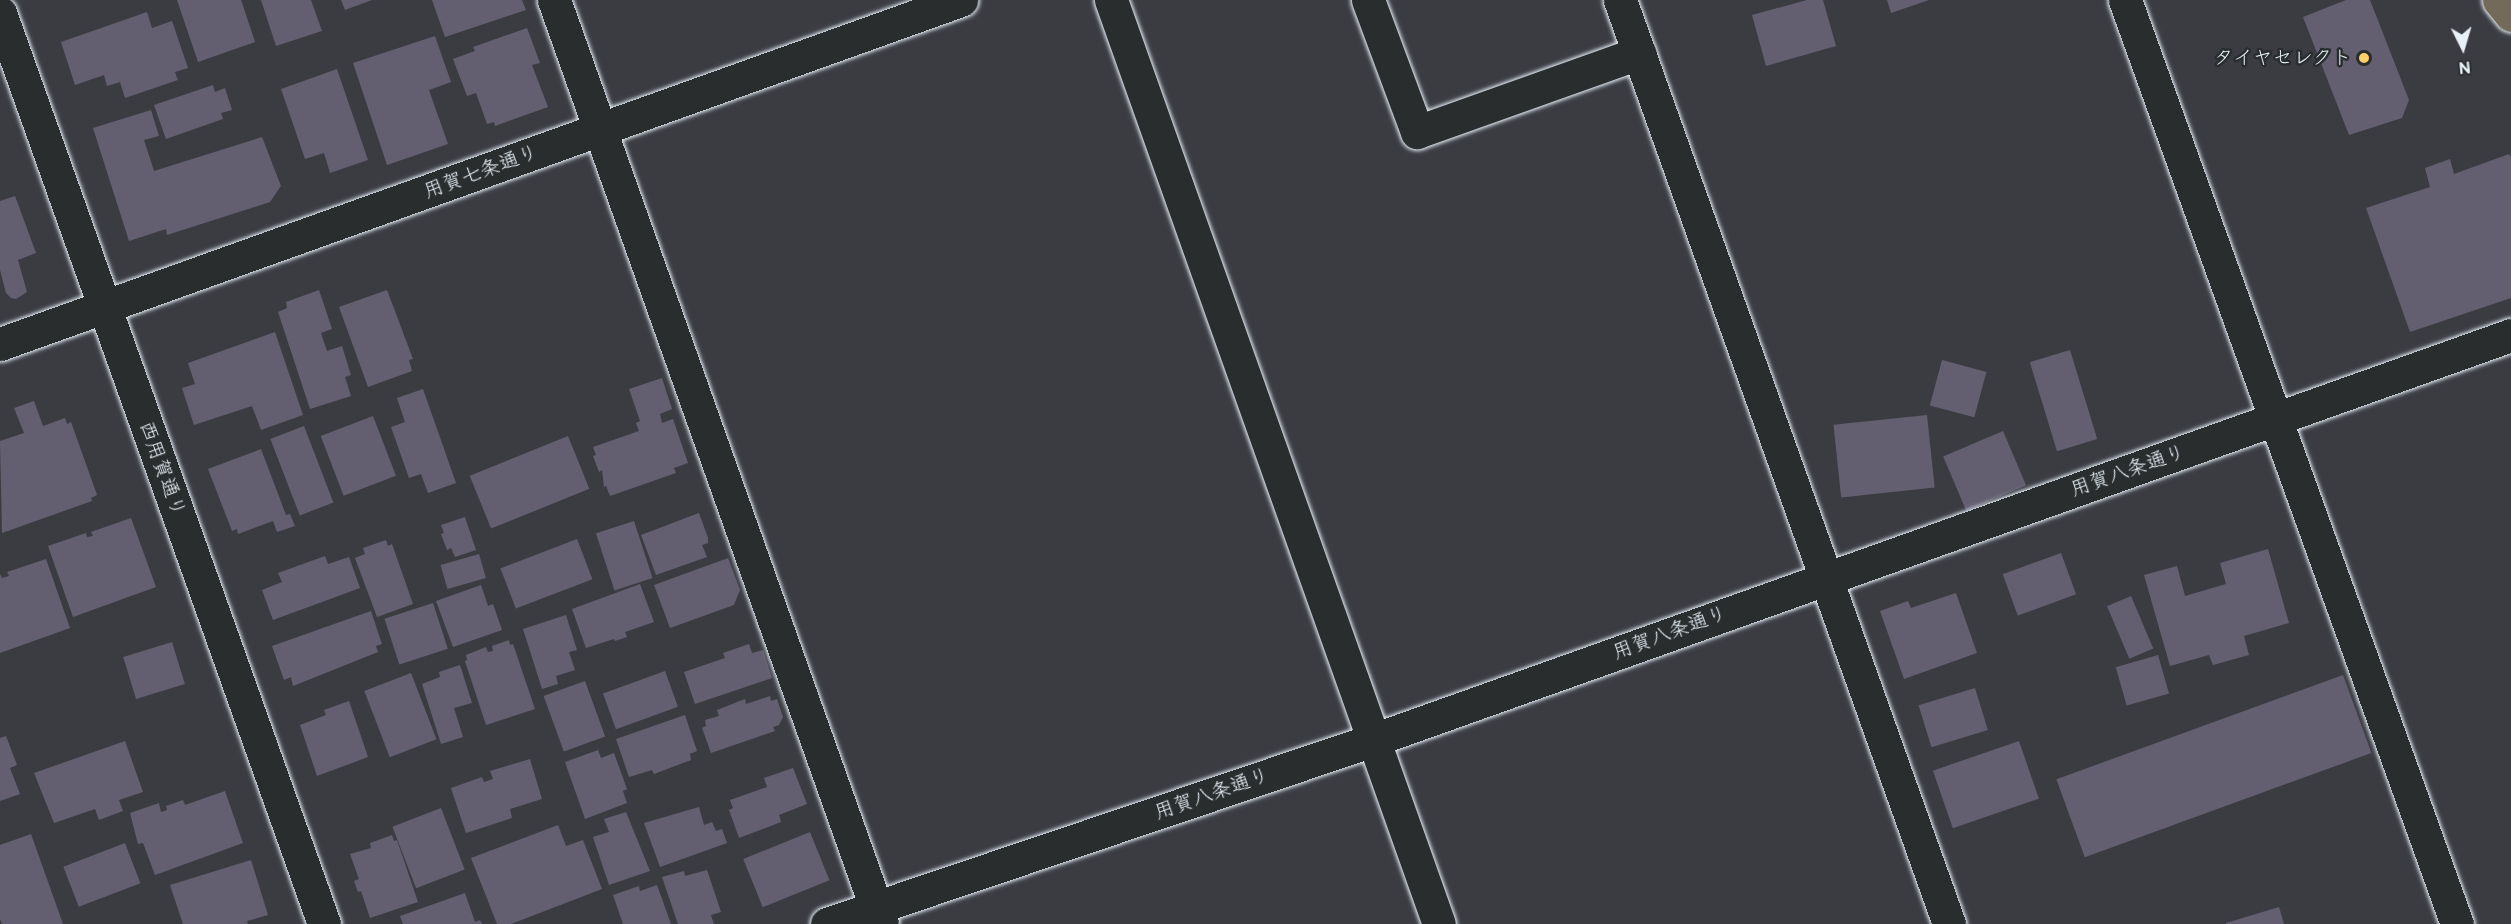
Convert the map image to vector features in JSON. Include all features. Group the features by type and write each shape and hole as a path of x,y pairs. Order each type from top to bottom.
{"main road":[{"path":"2499,0 2511,15"}],"street":[{"path":"554,0 879,915"},
{"name":"用賀七条通り","path":"0,344 961,0"},
{"path":"1111,0 1439,924"},
{"path":"1368,0 1417,132 1639,53"},
{"path":"1620,0 1949,924"},
{"path":"2125,0 2457,924"},
{"name":"西用賀通り","path":"0,13 324,924"},
{"name":"用賀八条通り","path":"827,924 879,915 2511,335"}],"building":[{"path":"177,0 241,0 255,42 198,62"},
{"path":"261,0 311,0 322,31 276,46"},
{"path":"341,0 372,0 345,10"},
{"path":"432,0 522,0 526,10 445,37"},
{"path":"1807,0 1823,0 1836,46 1766,66 1752,15"},
{"path":"1887,0 1929,0 1891,13"},
{"path":"2346,0 2370,0 2409,100 2402,118 2349,135 2303,17"},
{"path":"147,12 152,28 172,21 188,68 175,72 178,80 125,98 120,82 107,86 104,75 75,85 61,42"},
{"path":"527,28 540,63 532,65 548,107 495,126 494,122 487,124 476,93 467,96 453,59 475,51 473,47"},
{"path":"435,36 451,82 429,90 448,144 387,165 353,63"},
{"path":"337,69 368,160 330,173 324,153 305,159 281,89"},
{"path":"213,85 215,92 225,88 232,110 221,113 223,119 166,139 154,105"},
{"path":"151,110 159,136 144,140 154,171 262,137 281,186 270,202 167,235 166,229 129,241 93,128"},
{"path":"2509,154 2511,157 2511,298 2410,332 2366,208 2430,187 2425,168 2450,159 2454,174"},
{"path":"15,196 36,253 18,260 27,292 16,299 6,293 0,270 0,201"},
{"path":"319,290 332,329 321,333 327,351 342,346 351,375 345,377 351,396 310,409 278,312 287,308 286,302"},
{"path":"387,290 413,359 409,360 412,371 368,387 339,307"},
{"path":"275,332 303,415 261,430 252,406 194,425 182,388 195,384 188,363"},
{"path":"2070,350 2097,439 2057,451 2030,362"},
{"path":"1942,360 1986,372 1974,417 1930,405"},
{"path":"662,378 672,409 660,414 662,423 673,419 688,463 674,468 676,473 610,496 606,486 604,487 602,470 599,472 593,456 596,455 593,447 639,431 636,423 640,421 629,389"},
{"path":"423,389 456,483 428,493 421,474 409,478 391,427 405,422 397,398"},
{"path":"34,401 43,426 65,418 67,424 71,422 97,495 91,498 92,501 2,533 0,441 24,433 14,408"},
{"path":"1927,415 1935,488 1841,497 1834,425"},
{"path":"373,416 396,476 344,496 321,436"},
{"path":"304,426 333,503 300,515 270,439"},
{"path":"2003,431 2026,485 1966,511 1943,456"},
{"path":"568,436 589,489 491,529 470,476"},
{"path":"261,449 286,515 290,514 295,526 277,532 273,521 238,534 237,529 232,531 208,469"},
{"path":"699,513 708,538 708,543 702,545 707,557 656,575 641,535"},
{"path":"465,517 476,550 455,557 451,548 447,550 441,534 444,533 441,525"},
{"path":"131,518 156,587 73,617 48,546 86,533 87,537 93,536 91,532"},
{"path":"634,521 653,578 614,590 596,533"},
{"path":"577,539 592,579 516,609 500,568"},
{"path":"386,540 388,546 392,544 413,604 377,617 355,558 365,554 363,548"},
{"path":"2268,549 2289,623 2244,636 2249,655 2213,665 2209,655 2170,666 2144,575 2177,566 2185,596 2226,584 2220,563"},
{"path":"2061,553 2076,594 2018,616 2003,574"},
{"path":"479,554 486,578 447,589 441,565"},
{"path":"325,556 328,564 349,557 360,588 273,620 262,590 282,582 278,573"},
{"path":"728,558 740,590 734,605 670,628 654,585"},
{"path":"46,559 70,628 0,653 0,574 2,578 9,576 7,572"},
{"path":"640,584 654,622 625,632 627,637 586,648 572,609"},
{"path":"481,585 488,606 493,604 502,630 453,647 436,601"},
{"path":"1956,593 1977,653 1904,679 1880,611 1908,601 1911,608"},
{"path":"2131,596 2153,648 2129,659 2107,606"},
{"path":"433,603 448,649 399,664 384,619"},
{"path":"371,611 382,644 376,646 378,652 293,686 291,677 284,680 272,646"},
{"path":"566,615 577,650 569,652 575,670 556,676 558,684 542,689 523,629"},
{"path":"509,640 510,645 513,644 535,709 486,725 465,661 467,660 466,655 486,647 488,652 493,651 492,646"},
{"path":"172,642 185,684 136,699 123,657"},
{"path":"749,644 752,653 763,650 772,678 695,704 684,672 725,658 723,653"},
{"path":"2158,655 2169,693 2127,706 2116,667"},
{"path":"460,665 472,703 454,708 463,737 441,744 422,684 440,677 439,672"},
{"path":"665,671 678,707 616,729 603,694"},
{"path":"411,673 436,739 390,757 364,691"},
{"path":"2343,675 2371,753 2085,857 2056,779"},
{"path":"585,681 605,736 564,751 544,696"},
{"path":"1975,688 1988,730 1931,747 1919,705"},
{"path":"770,696 771,701 777,699 783,717 779,725 773,727 775,731 711,753 702,728 706,726 705,720 719,716 717,710 745,699 746,704"},
{"path":"349,701 368,757 317,776 300,725 326,715 324,710"},
{"path":"685,715 697,751 690,754 691,760 654,774 652,770 629,777 616,739"},
{"path":"6,736 17,765 10,768 20,794 0,801 0,738"},
{"path":"125,741 143,792 119,800 123,811 99,820 95,809 54,823 34,773"},
{"path":"2019,741 2039,799 1953,828 1933,771"},
{"path":"598,750 601,758 614,753 627,789 623,791 627,803 585,819 565,762"},
{"path":"530,759 542,799 510,809 512,818 466,833 451,788 482,777 484,782 493,779 490,771"},
{"path":"793,768 807,804 779,815 781,822 739,838 729,810 733,808 730,800 767,787 764,778"},
{"path":"225,791 243,843 155,875 143,843 138,844 130,813 159,803 161,812 167,810 166,806 183,800 185,805"},
{"path":"699,807 704,825 712,822 716,831 722,829 727,843 660,867 644,823"},
{"path":"441,808 465,870 416,888 392,827"},
{"path":"626,812 650,871 609,885 593,837 609,832 604,819"},
{"path":"558,825 566,846 583,840 602,889 511,924 497,924 471,858"},
{"path":"810,832 829,880 763,907 743,859"},
{"path":"31,834 63,924 2,924 0,919 0,845"},
{"path":"392,835 394,841 397,840 418,902 370,918 361,891 358,892 354,881 359,879 350,854 371,848 370,843"},
{"path":"125,843 140,883 79,907 63,867"},
{"path":"251,860 268,915 247,921 248,924 183,924 170,885"},
{"path":"707,870 721,912 711,915 714,924 678,924 662,877 684,871 685,876"},
{"path":"657,885 671,924 623,924 613,895 639,886 640,891"},
{"path":"465,893 475,922 480,920 482,924 403,924 400,916"},
{"path":"2279,907 2284,924 2226,924 2226,923"}],"place":[{"name":"タイヤセレクト","path":"2364,58"}]}
